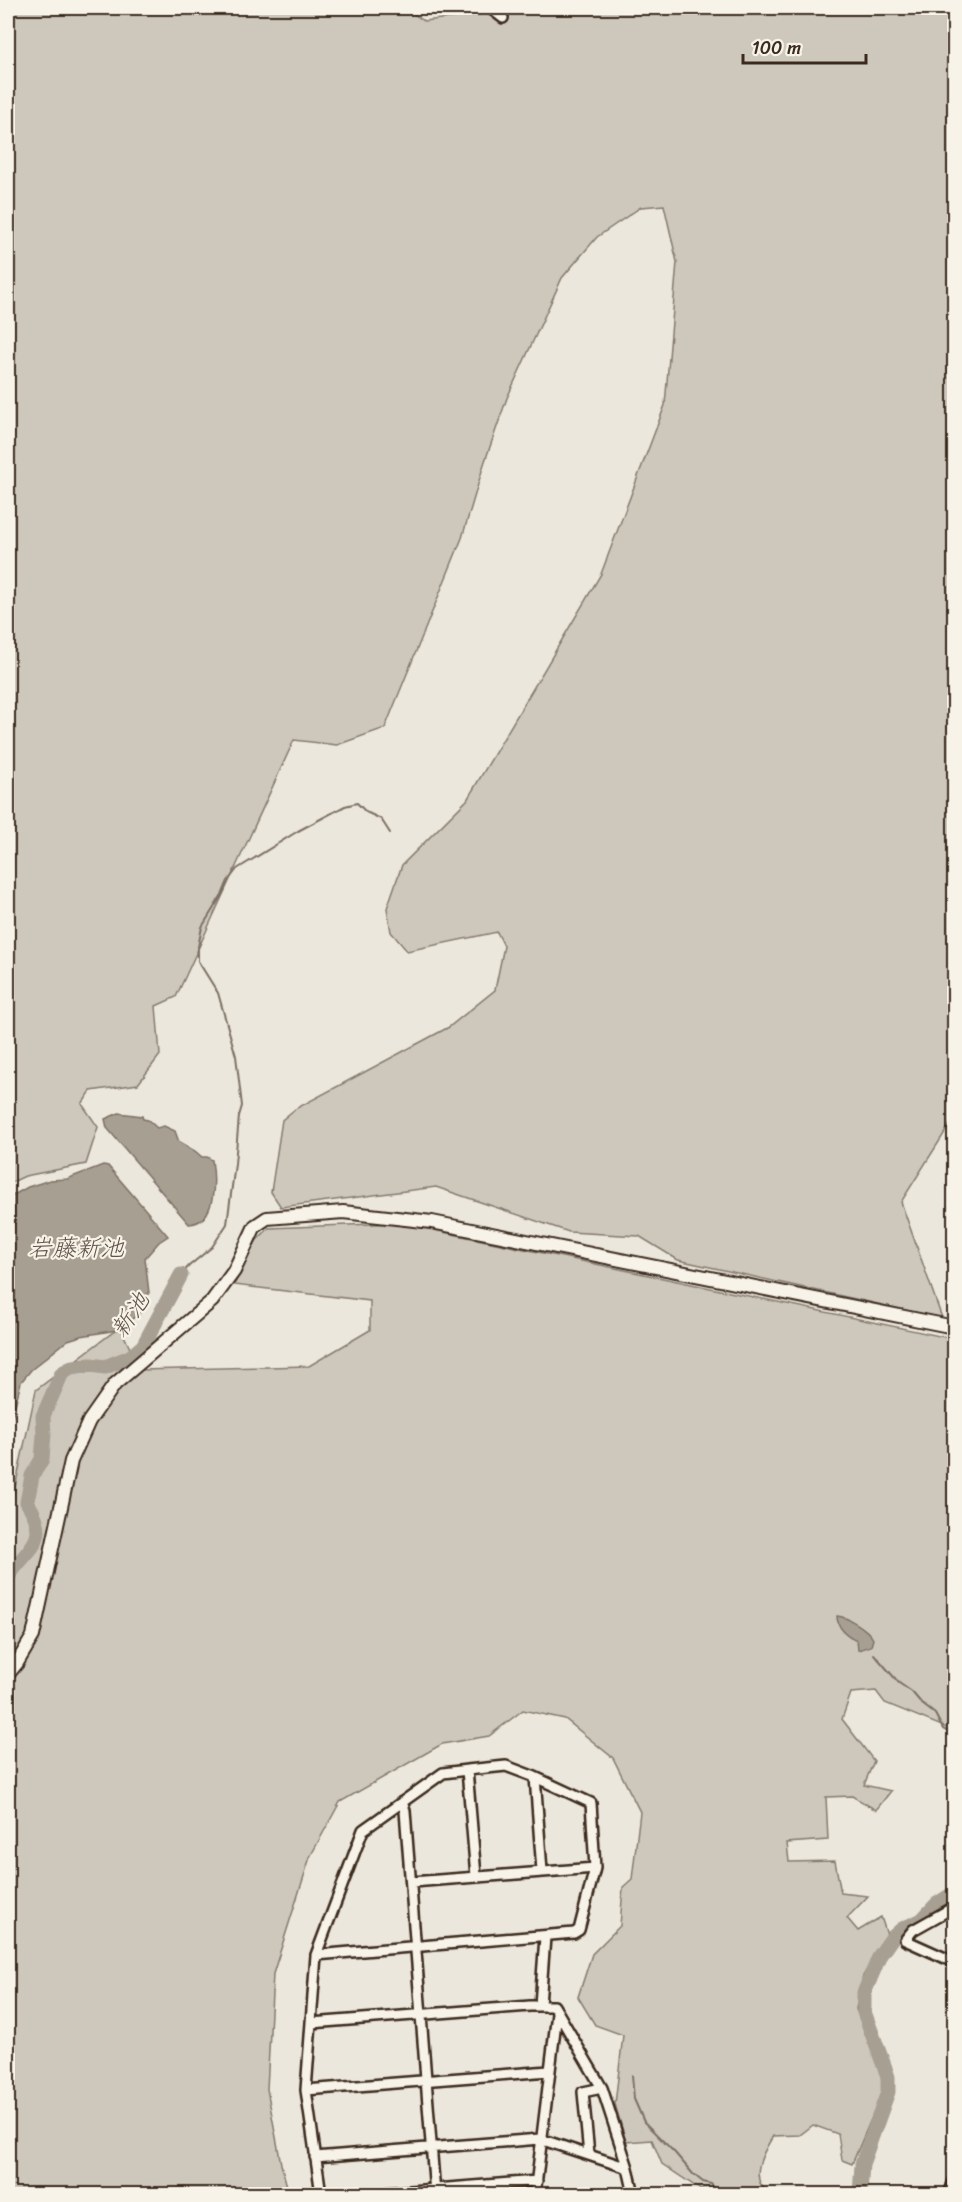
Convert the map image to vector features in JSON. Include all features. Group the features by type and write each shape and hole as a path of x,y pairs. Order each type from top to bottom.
{"street":[{"path":"490,8 503,18"},
{"path":"8,1674 33,1636 71,1461 88,1421 115,1384 212,1301 234,1271 255,1226 267,1218 343,1212 432,1222 954,1327"},
{"path":"316,1955 568,1935 579,1930 595,1868 591,1803 506,1766 467,1770 443,1773 363,1830 316,1955 306,2090 321,2194"},
{"path":"467,1770 476,1876"},
{"path":"535,1777 542,1871"},
{"path":"402,1802 405,1811 412,1882 435,2192"},
{"path":"412,1882 595,1868"},
{"path":"954,1906 913,1930 905,1940 954,1962"},
{"path":"540,2005 545,1937"},
{"path":"311,2023 540,2005 554,2006 602,2088 634,2194"},
{"path":"536,2188 540,2139 557,2013"},
{"path":"306,2090 549,2071"},
{"path":"589,2156 583,2092 602,2088"},
{"path":"315,2157 540,2139 628,2168"},
{"path":"949,2194 954,2181"},
{"path":"372,2194 536,2188 546,2194"}],"shaded area":[{"path":"8,8 405,8 424,21 485,14 507,8 954,8 954,1118 901,1202 942,1318 678,1260 639,1236 569,1232 436,1187 281,1207 271,1192 282,1120 295,1109 449,1027 495,990 504,946 497,932 407,951 391,932 387,908 402,865 467,800 601,574 665,405 677,262 664,205 641,207 597,237 562,278 507,398 462,538 385,728 337,745 294,740 176,997 156,1006 160,1055 138,1084 91,1091 82,1104 98,1127 86,1164 25,1176 8,1184"},
{"path":"400,1223 954,1339 954,1731 885,1703 876,1691 851,1693 842,1719 874,1761 864,1785 891,1791 876,1810 852,1796 826,1797 828,1840 787,1843 789,1862 835,1861 841,1893 868,1896 847,1918 858,1931 881,1917 887,1935 863,1976 856,2009 885,2086 852,2164 842,2160 838,2134 813,2125 800,2135 773,2136 761,2159 758,2175 764,2189 771,2194 707,2194 662,2164 652,2140 626,2142 615,2104 623,2035 595,2025 578,1997 592,1954 620,1926 623,1887 632,1879 640,1812 613,1758 565,1719 523,1710 489,1736 442,1744 340,1802 310,1857 273,1974 267,2089 289,2194 8,2194 8,1520 36,1390 120,1327 140,1370 309,1366 370,1330 370,1301 234,1285 256,1241 269,1228"}],"water":[{"path":"119,1113 142,1116 157,1128 164,1126 175,1131 179,1142 202,1157 212,1160 214,1178 212,1199 205,1216 198,1222 189,1224 107,1128 105,1119"},
{"name":"岩藤新池","path":"103,1165 108,1166 168,1236 159,1242 145,1258 149,1293 140,1303 139,1315 128,1321 123,1329 68,1340 31,1370 21,1382 8,1433 8,1198 28,1187 50,1180 67,1179"},
{"path":"837,1616 852,1621 867,1631 873,1639 871,1646 858,1650 857,1640 843,1631"}],"waterway":[{"path":"181,1275 212,1247 227,1224 242,1106 236,1056 218,993 198,961 202,927 237,869 298,831 345,806 357,803 366,812 381,819 390,833"},
{"name":"新池","path":"8,1577 29,1551 37,1535 38,1526 27,1502 32,1476 42,1459 43,1416 62,1373 73,1367 91,1365 105,1367 130,1357 143,1346 181,1275"},
{"path":"874,1654 899,1683 935,1714 943,1729 954,1735"},
{"path":"860,2194 862,2164 888,2092 888,2077 864,2012 864,1993 880,1955 892,1938 902,1929 922,1920 937,1904 954,1893"},
{"path":"632,2075 634,2099 644,2122 693,2174 703,2182 711,2184 720,2194"}]}
